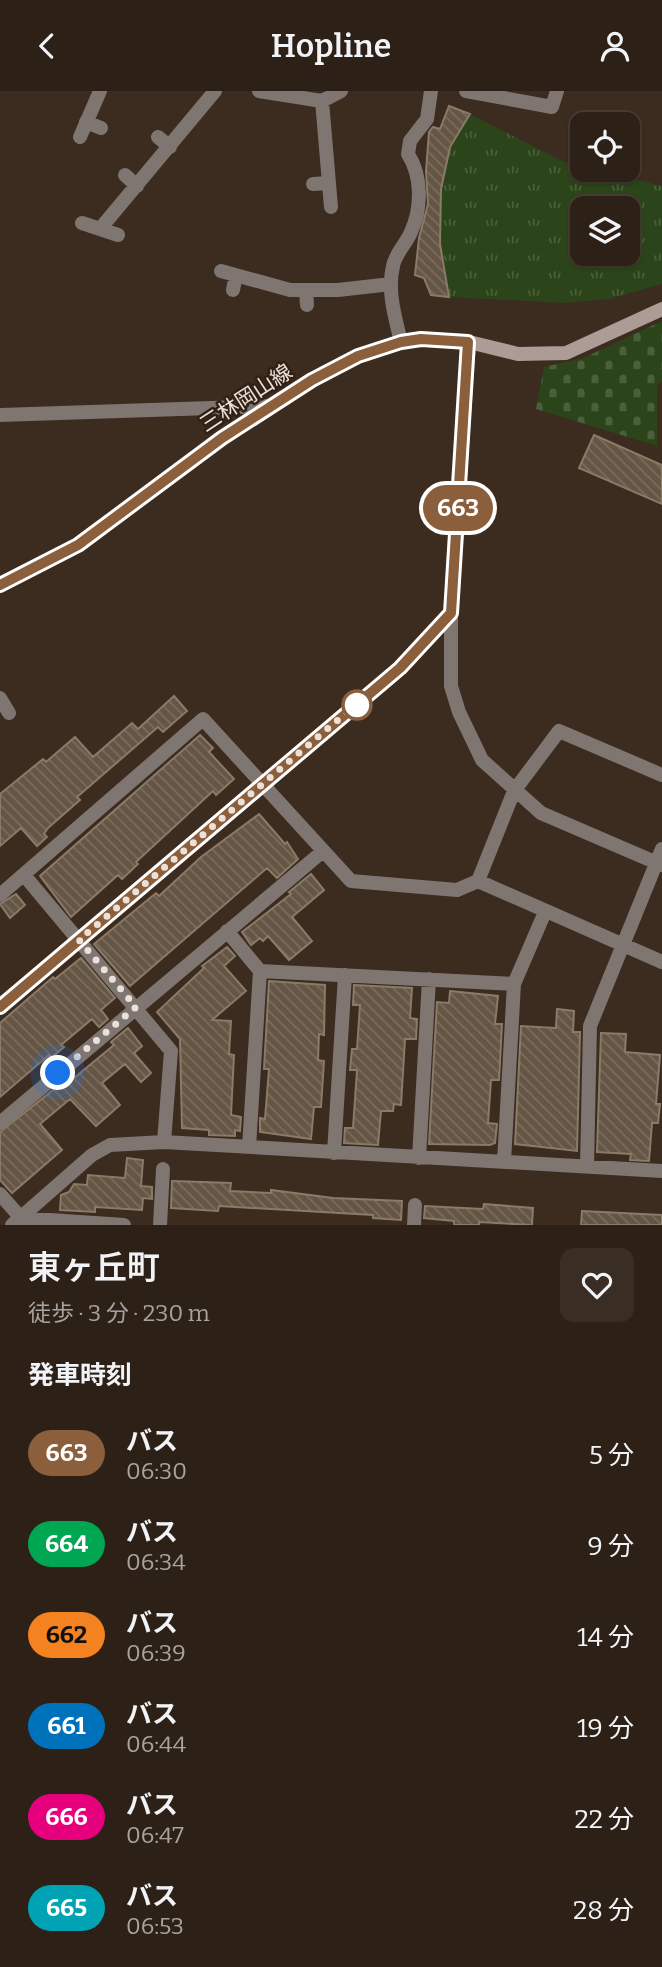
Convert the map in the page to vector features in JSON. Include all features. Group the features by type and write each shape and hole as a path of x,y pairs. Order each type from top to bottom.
{"main road":[{"name":"三林岡山線","path":"0,585 78,545 113,522 182,465 271,406 358,356 401,342 421,339 468,342 518,354 566,353 662,309"}],"street":[{"path":"80,137 100,91"},
{"path":"100,229 215,91"},
{"path":"259,91 322,101 341,91"},
{"path":"401,342 391,284 393,263 411,233 417,215 419,171 408,154 410,141 427,118 431,91"},
{"path":"466,91 552,107 557,91"},
{"path":"322,101 331,207"},
{"path":"86,122 101,128"},
{"path":"158,137 170,147"},
{"path":"125,175 137,186"},
{"path":"313,184 329,183"},
{"path":"82,223 118,235"},
{"path":"221,271 306,297 391,284"},
{"path":"233,290 236,275"},
{"path":"468,342 451,613 451,686 459,712 482,760 541,813 660,859 590,1026 587,1167"},
{"path":"0,415 271,406"},
{"path":"0,1007 400,668 451,613"},
{"path":"0,698 9,713"},
{"path":"0,895 203,719 351,881 457,890 478,881 514,791 559,731 662,775"},
{"path":"0,1123 322,852"},
{"path":"24,875 171,1051 164,1142"},
{"path":"478,881 662,962"},
{"path":"504,1162 514,984 545,912"},
{"path":"227,931 260,971 249,1147"},
{"path":"260,971 514,984"},
{"path":"334,1153 345,975"},
{"path":"419,1158 429,979"},
{"path":"16,1222 92,1155 110,1145 164,1142 662,1171"},
{"path":"160,1225 163,1169"},
{"path":"0,1194 16,1222"},
{"path":"414,1225 415,1205"},
{"path":"16,1222 124,1225"}],"green space":[{"path":"470,114 570,163 570,182 640,181 662,186 662,284 609,299 563,303 449,297 439,202 444,165 454,138"},
{"path":"662,321 662,382 657,386 657,446 536,409 544,367 583,358"}],"building":[{"path":"449,106 470,114 450,147 441,189 440,244 449,297 431,295 424,278 415,275 419,238 428,204 426,171 429,132 433,127 440,129"},
{"path":"594,435 662,465 662,504 579,468"},
{"path":"174,696 187,711 163,732 158,727 77,797 80,800 48,828 44,834 47,837 37,846 21,828 0,846 0,794 43,759 46,762 75,737 93,757 132,723 138,729"},
{"path":"200,735 213,748 209,752 234,779 216,795 213,791 136,862 138,864 122,879 118,875 71,917 40,876"},
{"path":"259,814 285,844 287,842 298,859 277,878 267,868 130,986 94,944 156,893 159,896 201,857"},
{"path":"311,874 324,890 292,917 312,941 289,960 268,936 251,945 242,932 291,894 289,892"},
{"path":"16,894 25,905 10,918 0,904"},
{"path":"227,947 235,956 224,966 246,991 212,1020 231,1021 229,1054 234,1055 231,1115 241,1117 240,1131 235,1130 235,1136 209,1135 209,1130 182,1128 180,1039 157,1012 204,968 202,966"},
{"path":"81,958 115,998 101,1010 108,1019 99,1027 92,1019 61,1045 64,1047 51,1058 49,1055 0,1097 0,1023 53,977 55,979"},
{"path":"269,981 325,985 324,1035 319,1034 318,1060 324,1061 321,1107 314,1107 311,1139 260,1132 260,1118 265,1119 269,1069 264,1069"},
{"path":"354,985 412,988 410,1018 417,1019 416,1039 405,1039 401,1105 394,1104 393,1111 381,1111 378,1145 344,1143 345,1128 353,1128 357,1070 350,1070 352,1049 357,1049 360,1005 353,1005"},
{"path":"450,991 498,996 495,1024 502,1024 499,1080 491,1080 488,1123 497,1124 495,1143 490,1145 429,1144 437,1002 449,1003"},
{"path":"557,1009 574,1011 573,1032 580,1032 577,1151 515,1144 521,1026 556,1028"},
{"path":"128,1028 142,1046 134,1053 151,1073 141,1082 125,1064 102,1083 120,1105 96,1126 70,1099 40,1124 62,1150 12,1193 0,1180 0,1132 72,1075 74,1078 114,1045 111,1042"},
{"path":"601,1033 626,1034 625,1052 660,1055 656,1104 660,1104 658,1123 652,1123 649,1161 630,1160 631,1154 597,1152"},
{"path":"127,1158 143,1160 141,1186 152,1187 152,1199 143,1198 142,1210 95,1207 95,1212 60,1210 61,1195 69,1192 74,1184 87,1185 88,1175 125,1178"},
{"path":"172,1181 231,1183 230,1191 271,1193 271,1190 333,1198 402,1201 401,1220 373,1218 373,1215 219,1206 218,1211 171,1208"},
{"path":"484,1204 533,1208 532,1225 479,1222 479,1225 454,1225 454,1221 424,1218 425,1206 483,1209"},
{"path":"582,1211 662,1215 662,1225 581,1225"}],"bus line":[{"name":"663","path":"0,585 78,545 113,522 182,465 312,380 358,356 401,342 421,339 468,342 451,613 400,668 0,1007"}],"route":[{"path":"58,1073 136,1007 79,940 359,702 357,705"}]}
